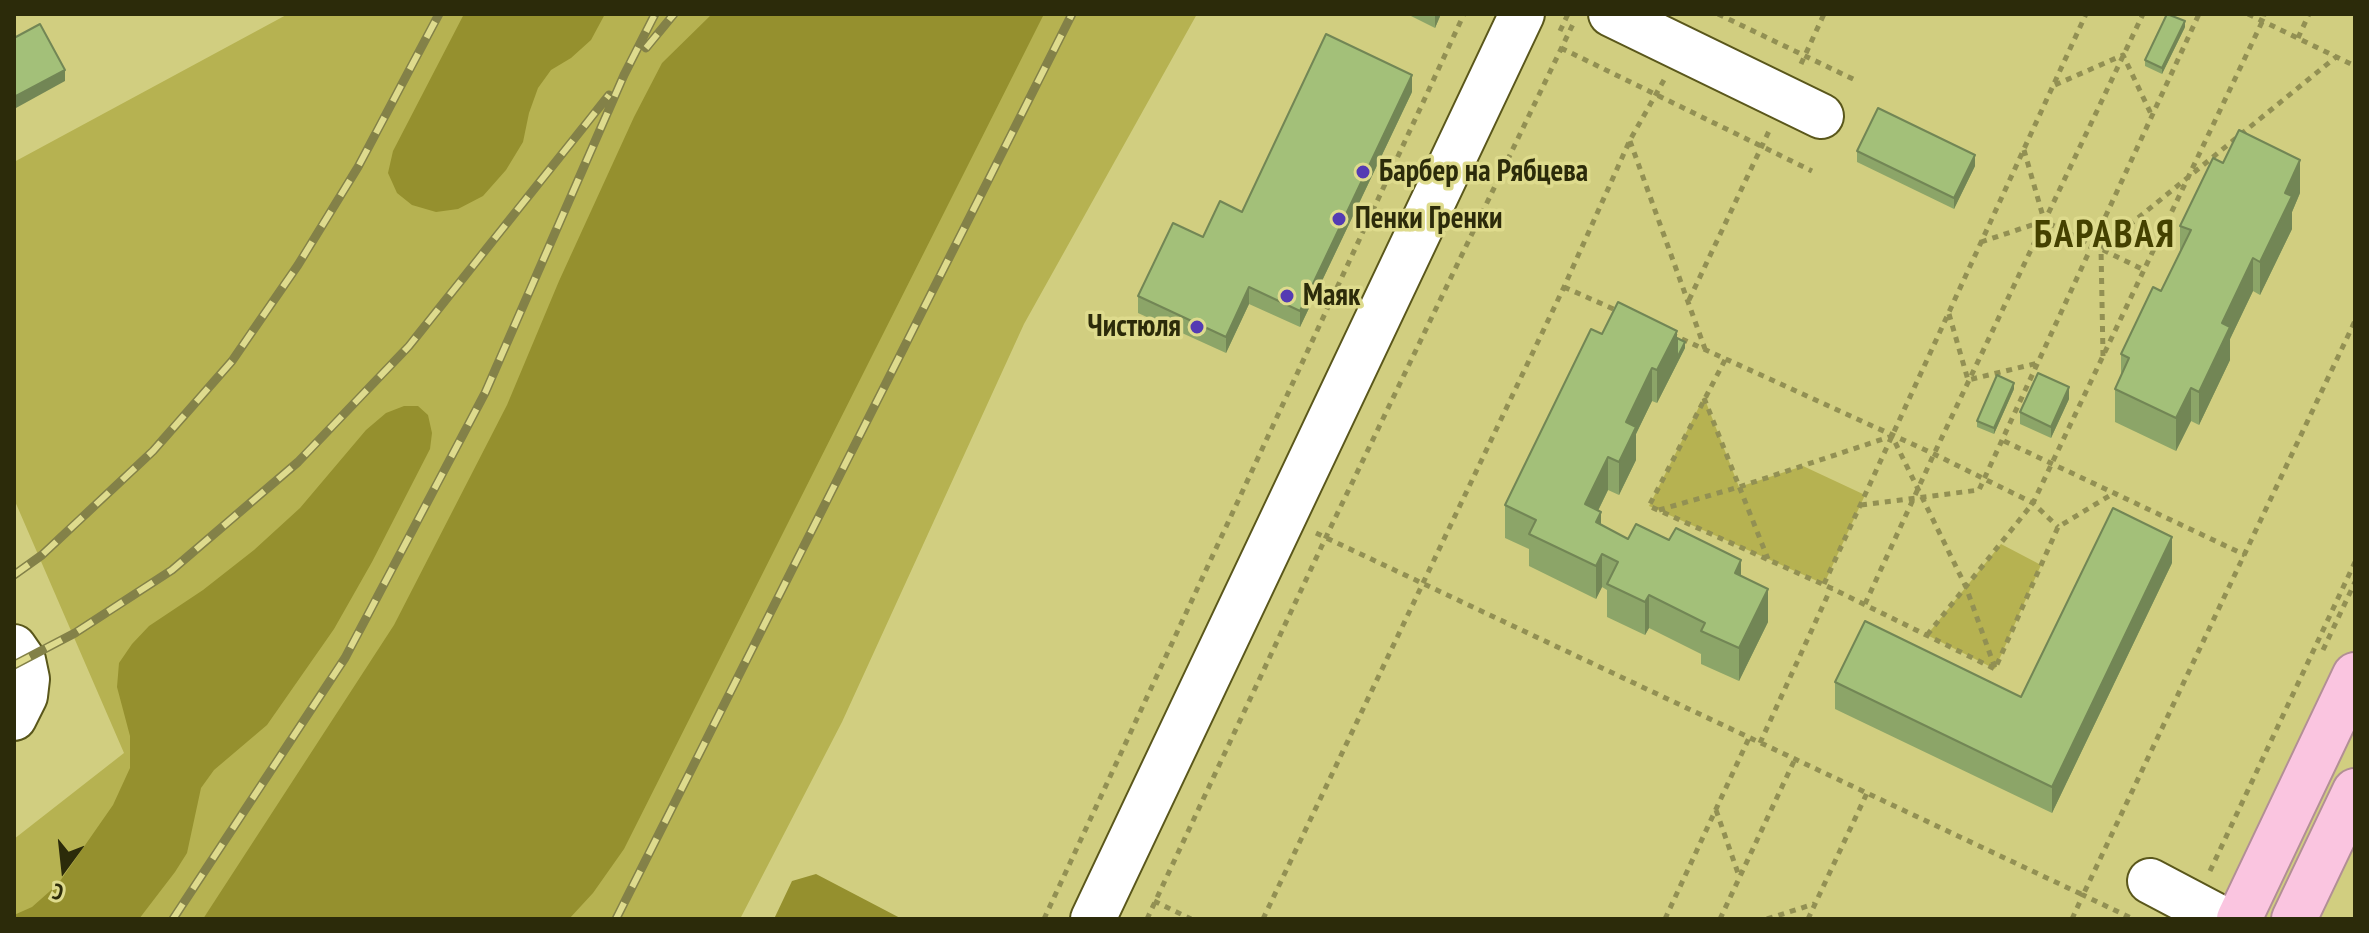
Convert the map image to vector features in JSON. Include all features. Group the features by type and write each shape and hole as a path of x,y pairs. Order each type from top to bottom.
{"highway":[{"path":"2239,919 2355,675"},
{"path":"2294,919 2355,791"}],"street":[{"path":"1093,919 1522,14"},
{"path":"1611,14 1803,107"},
{"path":"14,647 23,660 27,679 25,696 14,718"},
{"path":"2141,900 2208,912"}],"path":[{"path":"1044,919 1464,14"},
{"path":"1147,919 1326,537 1578,14"},
{"path":"1718,14 1855,80"},
{"path":"1689,300 1761,147 1803,107 1805,55 1824,14"},
{"path":"1824,584 2086,14"},
{"path":"1865,604 2143,14"},
{"path":"1861,505 1979,490 2199,14"},
{"path":"2248,14 2264,17 2355,66"},
{"path":"2298,38 2309,14"},
{"path":"1927,635 2033,503 2264,17"},
{"path":"1561,48 1812,171"},
{"path":"1263,919 1564,287 1630,140 1680,49"},
{"path":"2053,86 2123,55"},
{"path":"2123,55 2152,117"},
{"path":"2101,248 2336,57"},
{"path":"1630,140 1705,349"},
{"path":"2024,150 2044,221"},
{"path":"1981,242 2044,221 2144,270"},
{"path":"2101,248 2103,357"},
{"path":"1564,287 1620,312"},
{"path":"1949,314 1968,380"},
{"path":"2072,919 2355,321"},
{"path":"1663,330 1986,479 2033,503 2058,527"},
{"path":"1725,360 1649,506 1824,584 1995,669"},
{"path":"1968,380 2039,363"},
{"path":"1704,397 1768,559"},
{"path":"1658,510 1739,487 1892,436"},
{"path":"1892,436 1966,587 1995,669"},
{"path":"2004,440 2245,555"},
{"path":"1995,669 2058,527 2114,493"},
{"path":"1315,533 2083,895 2141,900"},
{"path":"2208,912 2355,562"},
{"path":"1760,743 1831,588"},
{"path":"1665,919 1749,738"},
{"path":"1720,919 1795,759"},
{"path":"1808,919 1867,793"},
{"path":"1716,810 1740,877"},
{"path":"1145,898 1191,919"},
{"path":"1767,919 1815,904"}],"shaded area":[{"path":"288,14 1197,14 1024,324 842,722 740,919 14,919 14,839 124,753 14,499 14,162"},
{"path":"464,14 605,14 591,40 551,70 538,88 523,142 506,170 483,196 458,209 436,212 412,205 397,193 388,173 393,151"},
{"path":"712,14 1044,14 624,849 593,893 569,919 203,919 394,625 507,405 559,281 662,63"},
{"path":"1704,397 1739,487 1803,466 1865,495 1824,584 1649,506"},
{"path":"404,406 418,406 428,415 432,433 430,449 334,629 267,725 214,770 201,788 187,853 175,872 139,919 14,919 14,915 32,907 58,884 113,805 130,768 130,736 117,687 119,663 132,644 149,626 203,590 254,550 300,508 366,430 386,413"},
{"path":"2001,544 2041,565 1995,669 1927,635"},
{"path":"816,874 902,919 774,919 792,881"}],"building":[{"path":"2167,14 2185,21 2162,68 2145,60"},
{"path":"40,24 65,70 16,96 14,38"},
{"path":"1326,34 1412,75 1300,311 1249,287 1226,337 1138,296 1173,223 1203,237 1220,201 1242,212"},
{"path":"1878,108 1975,155 1954,198 1857,151"},
{"path":"2239,130 2300,160 2285,193 2292,196 2260,262 2253,258 2222,323 2230,327 2199,392 2191,388 2176,418 2115,389 2129,358 2121,354 2153,287 2161,291 2191,230 2180,226 2213,158 2223,163"},
{"path":"1618,302 1677,331 1657,370 1652,368 1626,422 1636,427 1619,462 1608,457 1585,504 1601,512 1596,522 1628,539 1636,524 1669,540 1676,528 1741,560 1735,573 1768,589 1739,648 1701,631 1705,623 1649,595 1645,602 1607,584 1618,562 1602,554 1596,566 1529,534 1536,520 1505,505 1591,329 1602,334"},
{"path":"1677,338 1685,342 1677,358"},
{"path":"2038,373 2069,387 2051,427 2020,412"},
{"path":"1997,375 2014,383 1994,428 1977,421"},
{"path":"2113,508 2172,537 2052,787 1835,682 1865,621 2021,697"}],"railway":[{"path":"14,575 42,555 153,451 232,361 298,265 358,167 439,14"},
{"path":"173,919 345,658 485,393 624,75 655,14"},
{"path":"646,48 674,14"},
{"path":"616,919 1072,14"},
{"path":"14,665 75,633 172,570 298,462 409,346 609,95"}],"place":[{"name":"Барбер на Рябцева","path":"1363,172"},
{"name":"Пенки Гренки","path":"1339,219"},
{"name":"Маяк","path":"1287,296"},
{"name":"Чистюля","path":"1197,327"}],"district":[{"name":"БАРАВАЯ","path":"2105,236"}]}
